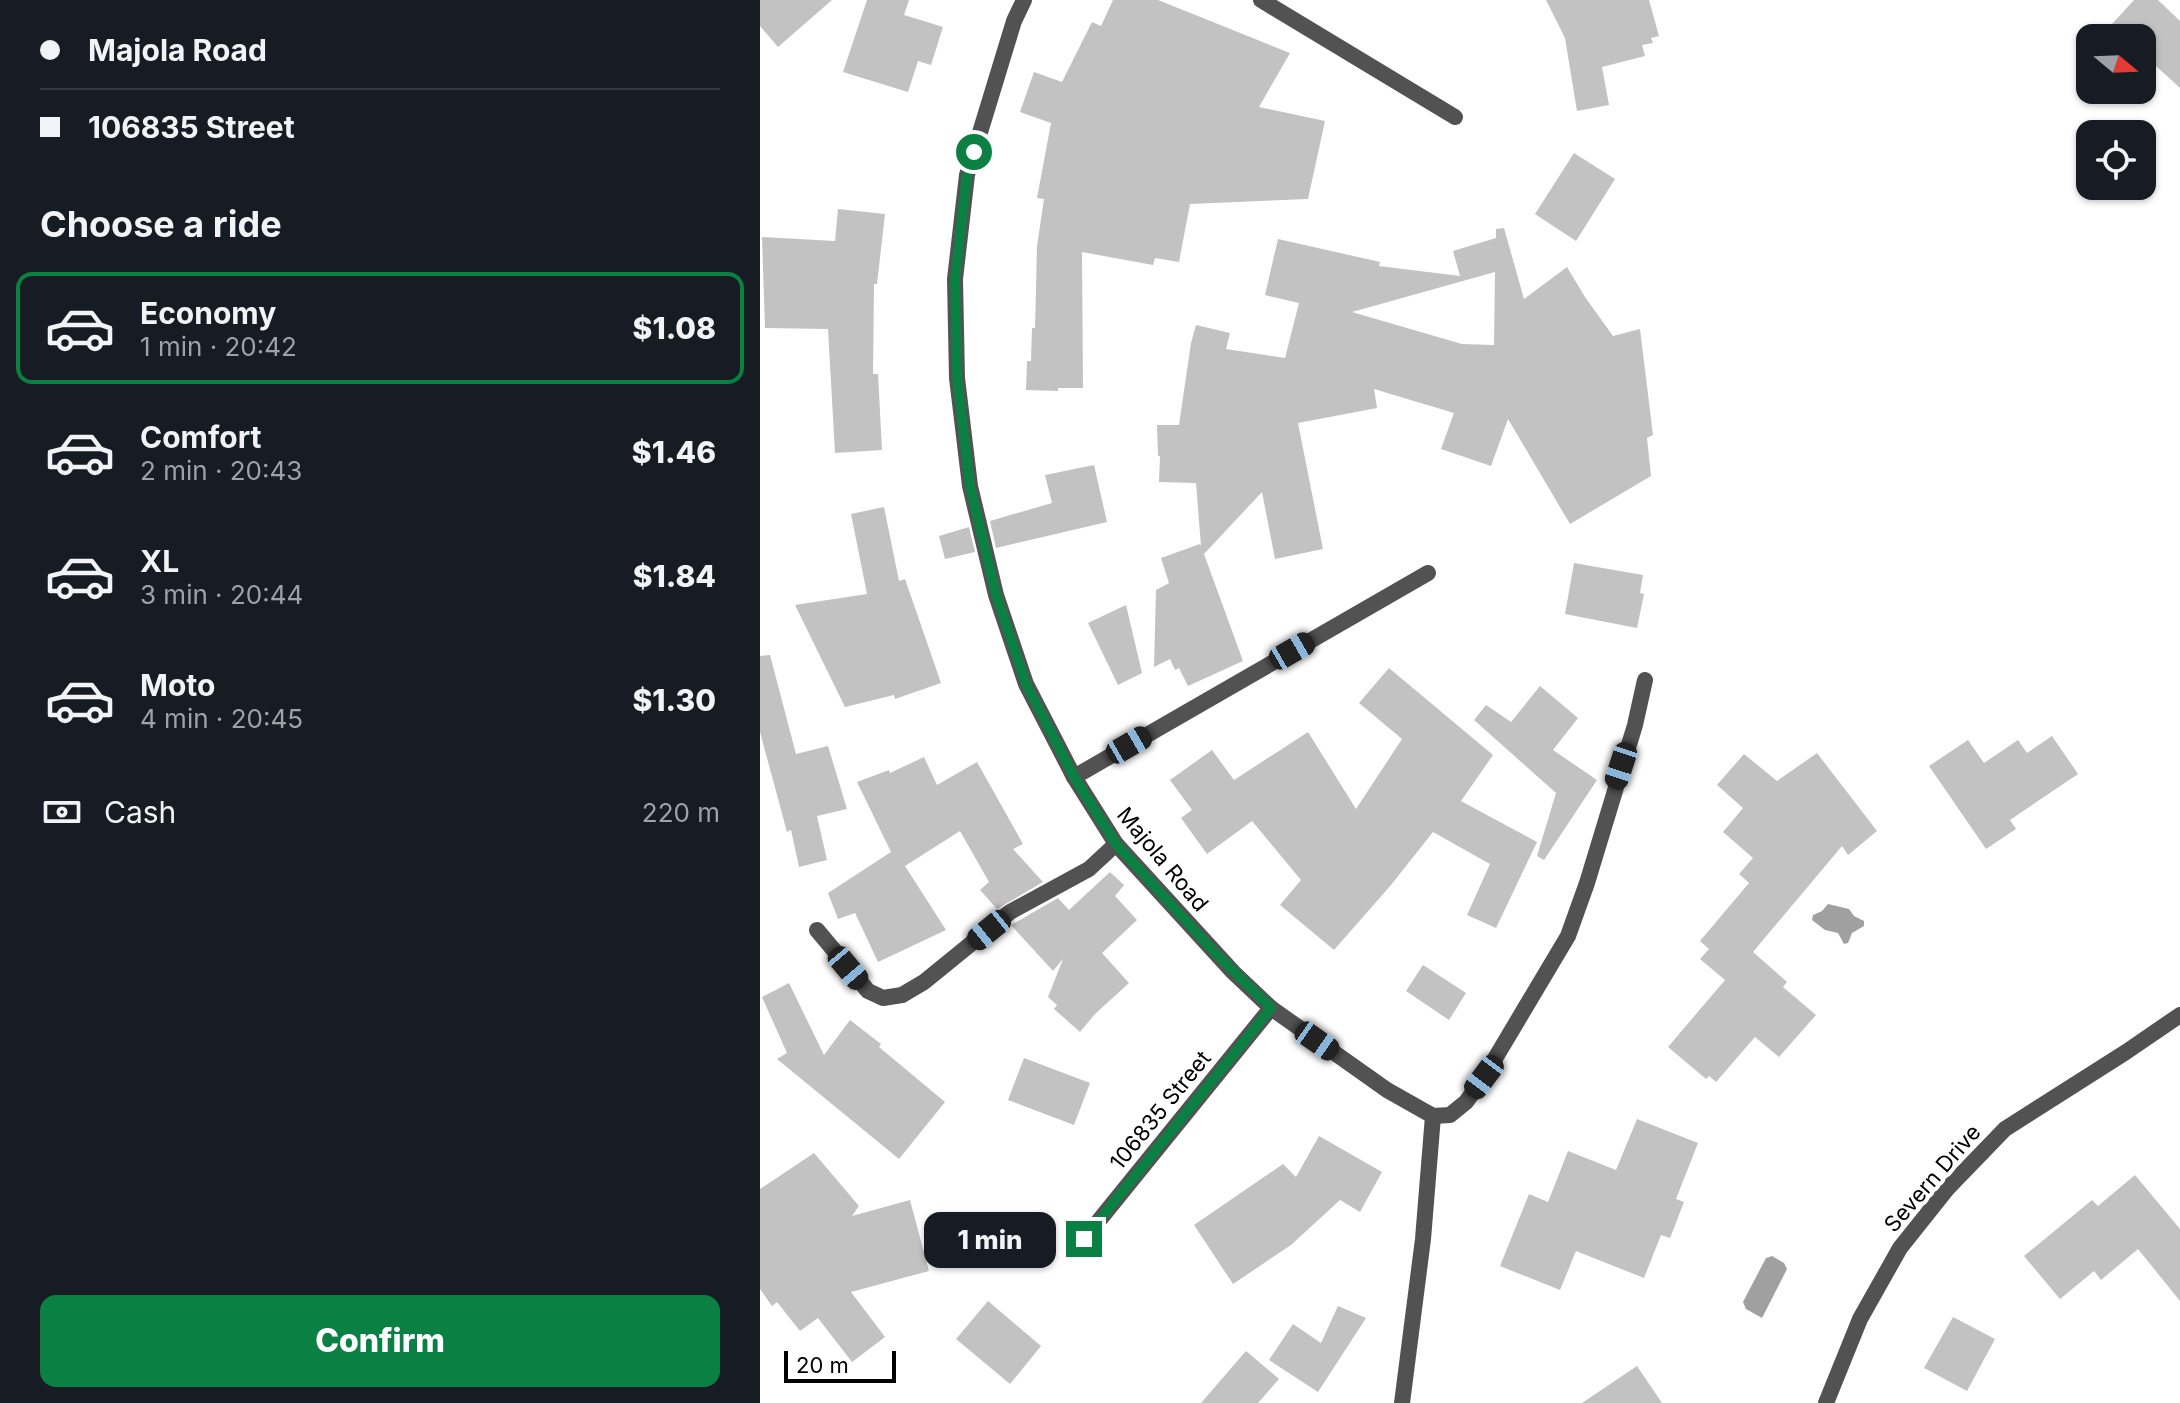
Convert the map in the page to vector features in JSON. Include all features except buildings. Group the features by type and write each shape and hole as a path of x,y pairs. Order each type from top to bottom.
{"street":[{"name":"Majola Road","path":"1024,0 1014,21 967,175 955,279 957,378 970,486 996,595 1026,684 1074,777 1116,844 1223,962 1271,1008 1387,1090 1433,1116"},
{"path":"1261,0 1455,117"},
{"path":"1074,777 1428,573"},
{"path":"1402,1403 1423,1239 1433,1116 1450,1115 1466,1102 1568,936 1635,725 1645,680"},
{"path":"817,930 868,991 883,998 902,995 924,982 1010,912 1089,869 1116,844"},
{"name":"106835 Street","path":"1084,1239 1271,1008"},
{"name":"Severn Drive","path":"1826,1403 1860,1319 1900,1248 1947,1189 2005,1129 2180,1015"}],"shaded area":[{"path":"1828,904 1849,909 1864,921 1864,926 1852,933 1848,943 1844,944 1838,933 1825,930 1812,920 1813,915"},
{"path":"1772,1256 1784,1263 1787,1269 1762,1318 1746,1309 1743,1302 1766,1258"}],"route":[{"path":"974,152 967,175 955,279 957,378 970,486 996,595 1026,684 1074,777 1116,844 1184,921 1271,1008 1084,1239"}]}
